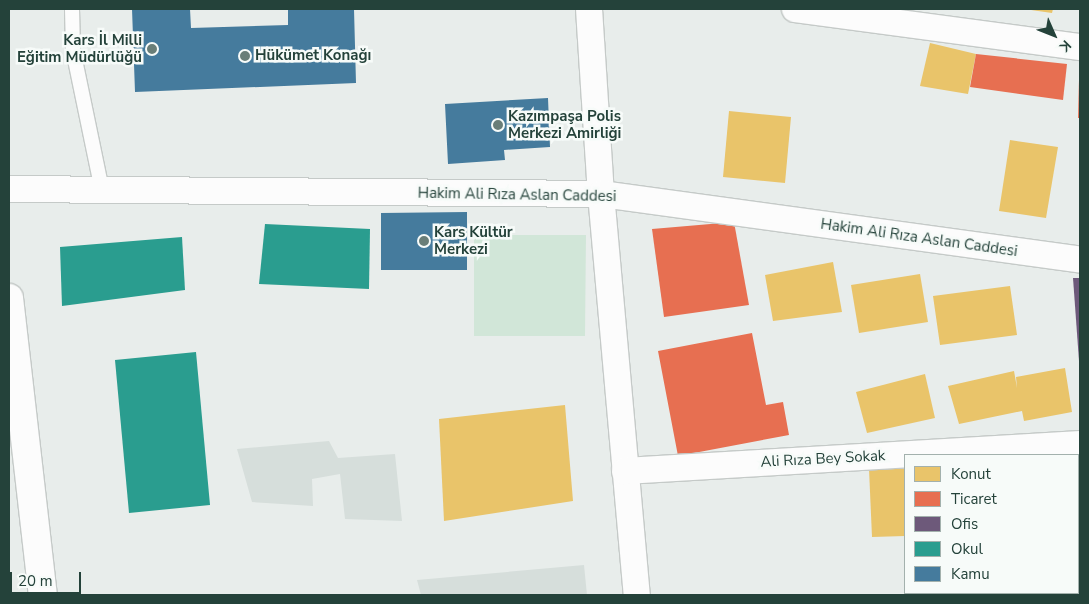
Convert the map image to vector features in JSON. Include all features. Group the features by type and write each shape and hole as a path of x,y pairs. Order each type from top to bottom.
{"main road":[{"path":"9,298 43,595"}],"street":[{"path":"589,9 601,194 637,595"},
{"path":"795,9 1080,46"},
{"name":"Hakim Ali Rıza Aslan Caddesi","path":"9,189 601,194 1080,260"},
{"name":"Ali Rıza Bey Sokak","path":"911,454 1080,444"},
{"name":"Ali Rıza Bey Sokak","path":"625,471 904,454"}],"lane":[{"path":"72,9 73,50 102,190"}],"shaded area":[{"path":"329,441 338,458 395,454 402,521 345,519 340,474 312,479 313,506 252,502 237,449"},
{"path":"584,565 587,595 421,595 417,580"}],"green space":[{"path":"474,235 586,235 585,336 474,336"}],"building: Konut":[{"path":"1024,9 1053,9 1052,13"},
{"path":"930,43 976,54 968,94 920,86"},
{"path":"729,111 791,117 785,183 723,177"},
{"path":"1010,140 1058,147 1046,218 999,211"},
{"path":"833,262 842,312 773,321 765,275"},
{"path":"920,274 928,322 859,333 851,285"},
{"path":"1010,286 1017,335 940,345 933,296"},
{"path":"1065,368 1072,412 1024,421 1022,411 959,424 948,386 1014,371 1017,388 1016,377"},
{"path":"925,374 935,418 867,433 856,392"},
{"path":"565,405 573,501 444,521 439,419"},
{"path":"869,469 904,469 904,536 872,537"}],"building: Ticaret":[{"path":"976,54 1067,64 1063,100 970,87"},
{"path":"1079,80 1080,118 1078,118"},
{"path":"734,222 749,305 664,317 652,229"},
{"path":"752,333 766,405 783,402 789,435 678,456 658,351"}],"building: Ofis":[{"path":"1073,278 1080,278 1080,361 1079,361"}],"building: Okul":[{"path":"265,224 370,229 369,289 259,284"},
{"path":"182,237 185,290 62,306 60,247"},
{"path":"196,352 210,505 129,513 115,360"}],"building: Kamu":[{"name":"Hükümet Konağı","path":"132,9 190,9 191,28 288,25 288,9 354,9 356,83 135,92"},
{"name":"Kazımpaşa Polis Merkezi Amirliği","path":"548,98 550,147 504,150 505,160 448,164 445,104"},
{"name":"Kars Kültür Merkezi","path":"467,212 467,270 381,270 381,213"}],"place":[{"name":"Kars İl Milli Eğitim Müdürlüğü","path":"152,49"},
{"name":"Hükümet Konağı","path":"245,56"},
{"name":"Kazımpaşa Polis Merkezi Amirliği","path":"498,125"},
{"name":"Kars Kültür Merkezi","path":"424,241"}]}
